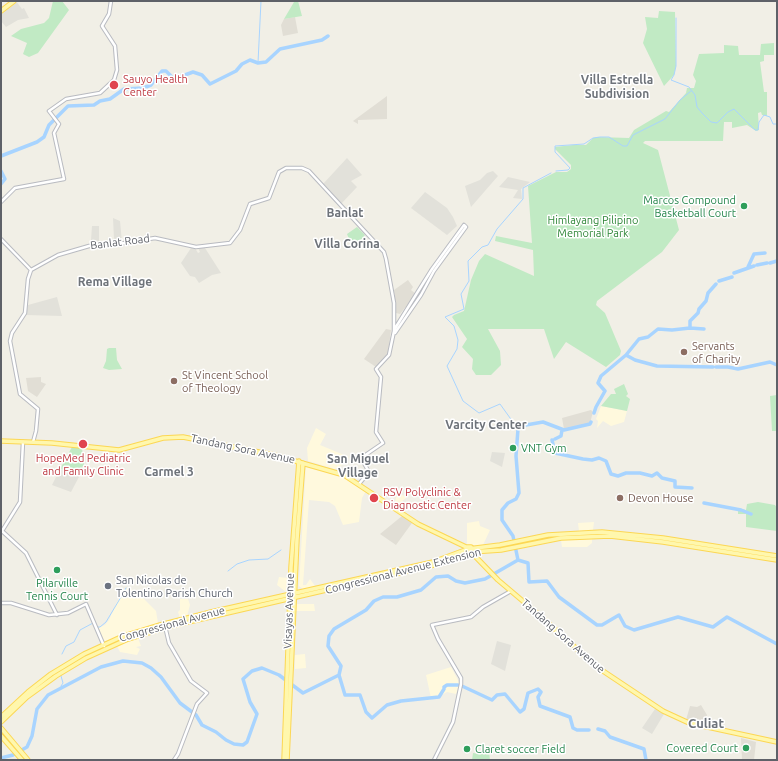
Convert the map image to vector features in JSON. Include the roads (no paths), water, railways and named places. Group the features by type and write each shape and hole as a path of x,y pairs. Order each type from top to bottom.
{"main road":[{"path":"1,11 14,1"},
{"name":"Tandang Sora Avenue","path":"1,441 23,441 119,450 163,438 183,437 233,446 340,473 416,522 464,549"},
{"name":"Visayas Avenue","path":"287,760 288,706 286,684 290,584 301,462"},
{"name":"Visayas Avenue","path":"284,760 288,706 292,679 297,501"},
{"name":"Congressional Avenue Extension","path":"628,535 777,560"},
{"name":"Congressional Avenue Extension","path":"290,597 434,563 471,552 575,536 628,535 777,556"},
{"name":"Congressional Avenue Extension","path":"295,596 304,592 394,569 434,563 464,549 511,545"},
{"name":"Tandang Sora Avenue","path":"471,552 491,571 497,579 597,667 663,711 689,722 777,742"},
{"path":"289,608 288,603 282,598 287,592 290,584"},
{"path":"295,586 304,592"},
{"name":"Congressional Avenue","path":"1,722 2,717 46,678 84,654 164,626 290,597"},
{"path":"2,717 5,732"},
{"path":"1,728 28,760"},
{"path":"1,736 22,760"}],"street":[{"path":"1,202 15,188 64,178 54,133 59,124 49,111 66,99 100,94 113,83 117,70 115,46 102,26 109,14 111,1"},
{"name":"Banlat Road","path":"31,270 58,255 89,246 124,243 155,238 196,247 230,243 240,230 250,204 269,198 279,172 286,168 302,168 309,171 384,253 393,299 394,335"},
{"path":"359,484 369,472 361,458 383,443 376,432 381,377 376,369 388,355 394,335 421,295 434,271 447,255 465,226 432,268 394,330"},
{"path":"1,239 31,270 28,276 25,313 12,333 10,341 21,396 38,409 36,431 33,442"},
{"path":"394,316 401,318"},
{"path":"23,441 20,502 2,531 26,553 57,615"},
{"path":"434,760 453,722 461,684 460,678 438,639 432,625 471,616 480,608 511,591"},
{"path":"1,603 57,615 68,613 86,604 104,646"},
{"path":"164,626 169,643 191,681 207,693 198,702 178,754 174,760"}],"waterway":[{"path":"258,63 261,1"},
{"path":"676,18 676,66 671,80 689,87 695,95 697,107 702,113 711,122 717,123 728,112 734,109 755,130 758,130 759,122 764,115 770,117 773,124 777,124"},
{"path":"1,156 37,142 44,137 49,125 68,106 94,105 100,101 110,99 124,89 143,88 151,85 162,71 166,71 174,79 193,72 202,75 210,84 236,71 242,64 250,60 258,63 266,62 280,49 322,40 328,36"},
{"path":"556,171 568,170 570,168 555,152 555,146 584,144 593,138 600,137 609,137 623,146 627,146 633,135 665,119 680,100 691,91"},
{"path":"1,171 5,179 1,184"},
{"path":"518,429 500,404 479,413 463,401 447,366 457,349 458,340 454,326 445,317 464,309 461,294 469,281 468,261 482,247 488,245 497,229 523,199 523,188 551,173"},
{"path":"748,267 754,254 765,253"},
{"path":"770,263 777,261"},
{"path":"757,265 767,263"},
{"path":"734,273 754,266"},
{"path":"719,281 732,277"},
{"path":"704,329 690,328 690,321 698,313 699,309 706,301 708,293 716,284"},
{"path":"594,413 605,391 598,383 601,376 626,355 639,339 648,337 658,329 672,330 690,328"},
{"path":"626,355 635,360 657,366 713,367"},
{"path":"716,367 738,369 770,362 777,365"},
{"path":"518,560 513,536 502,520 502,510 508,503 516,499 519,493 516,456 518,429 526,425 543,422 564,430 590,424 591,422"},
{"path":"555,439 561,436 562,430"},
{"path":"552,440 555,453 583,459 592,460 599,458 606,461 611,474 618,476 626,473 640,473 652,476 657,473 662,478 675,481 675,487 692,488"},
{"path":"704,503 741,510 751,514"},
{"path":"228,571 237,564 249,560 268,559 281,550"},
{"path":"518,560 528,563 529,582 547,581 559,597 597,625 602,625 619,615 625,626 634,630 678,617 713,627 727,617 777,644"},
{"path":"1,758 13,755 27,747 32,736 37,709 48,695 101,667 123,661 142,663 151,668 161,677 180,703 196,715 202,725 234,744 243,745 247,742 257,714 250,702 243,679 252,671 262,668 279,675 303,693 339,675 341,666 328,646 329,636 334,629 366,610 374,601 383,597 397,597 421,590 436,577 448,576 456,581 465,583 485,579 518,560"},
{"path":"95,622 97,627 100,627 106,622 124,592"},
{"path":"62,654 66,646 74,642 80,630 93,623"},
{"path":"339,675 345,695 360,695 366,712 372,718 387,705 401,701 439,697 444,689"},
{"path":"61,676 63,683 61,686"},
{"path":"444,687 447,685 458,685"},
{"path":"462,686 492,700 497,695 505,694 520,712 524,709 528,693 538,689 541,692 538,697 540,706 570,717 573,728 577,730 589,730"},
{"path":"598,729 605,731 610,737 644,749 646,760"}],"place":[{"name":"Sauyo Health Center","path":"114,85"},
{"name":"Marcos Compound Basketball Court","path":"744,206"},
{"name":"Servants of Charity","path":"684,352"},
{"name":"St Vincent School of Theology","path":"174,381"},
{"name":"HopeMed Pediatric and Family Clinic","path":"83,444"},
{"name":"VNT Gym","path":"513,448"},
{"name":"RSV Polyclinic & Diagnostic Center","path":"374,498"},
{"name":"Devon House","path":"620,498"},
{"name":"Pilarville Tennis Court","path":"57,570"},
{"name":"San Nicolas de Tolentino Parish Church","path":"108,586"},
{"name":"Covered Court","path":"746,748"},
{"name":"Claret soccer Field","path":"467,749"}],"district":[{"name":"Villa Estrella Subdivision","path":"617,87"},
{"name":"Banlat","path":"345,213"},
{"name":"Villa Corina","path":"347,244"},
{"name":"Rema Village","path":"115,282"},
{"name":"Varcity Center","path":"486,425"},
{"name":"San Miguel Village","path":"358,466"},
{"name":"Carmel 3","path":"169,472"},
{"name":"Culiat","path":"706,724"}],"park label":[{"name":"Himlayang Pilipino Memorial Park","path":"593,226"}]}
